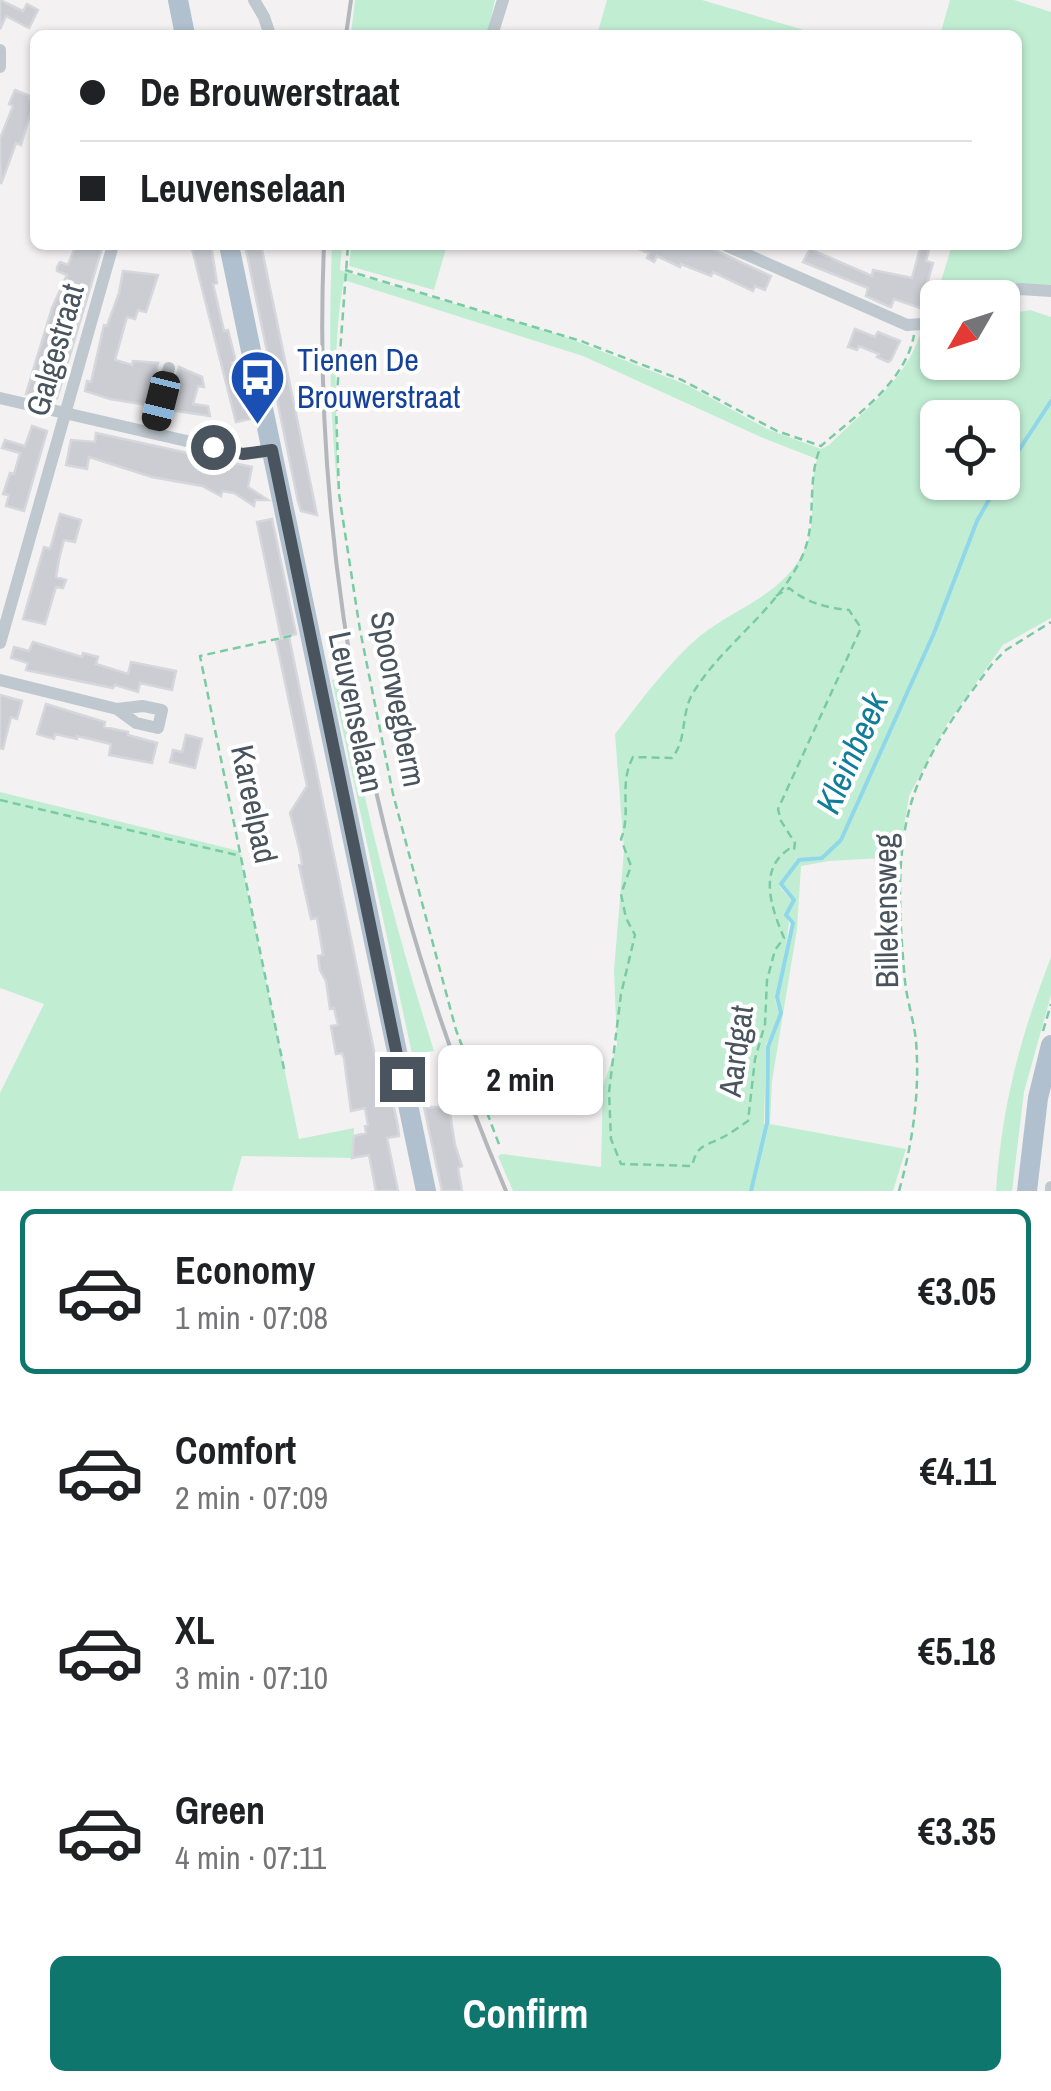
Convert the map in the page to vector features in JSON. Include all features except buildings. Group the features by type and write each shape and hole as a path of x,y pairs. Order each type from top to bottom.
{"main road":[{"path":"178,0 185,30"},
{"name":"Leuvenselaan","path":"230,250 426,1191"},
{"path":"1026,1191 1036,1112 1051,1045"}],"street":[{"path":"254,0 268,30"},
{"path":"493,30 502,0"},
{"path":"0,50 0,68"},
{"name":"Galgestraat","path":"0,643 113,250"},
{"path":"736,250 894,320 907,325 920,324"},
{"path":"1020,289 1051,291"},
{"path":"153,434 169,368"},
{"path":"0,398 243,454 272,450"},
{"path":"0,680 117,709"}],"path":[{"name":"Spoorwegberm","path":"347,250 336,408 339,494 360,630 392,794 456,1030 500,1147"},
{"path":"344,270 582,340 682,380 777,431 821,446 892,381 910,354 916,324"},
{"name":"Aardgat","path":"776,596 790,588 798,596 828,608 849,610 861,628 778,809 795,844 794,850 788,848 778,855 769,878 773,910 784,938 767,980 765,1024 754,1059 748,1121 696,1150 692,1166 621,1164 611,1139 609,1092 621,994 634,935 621,894 632,866 621,839 626,827 625,772 633,758 672,758 682,746 684,719 693,694 762,616 800,560 811,531 811,478 821,446"},
{"name":"Billekensweg","path":"899,1191 915,1123 916,1040 902,940 902,850 908,811 927,762 981,678 1006,650 1051,622"},
{"name":"Kareelpad","path":"284,1069 200,656 308,632"},
{"path":"0,800 242,856"}],"green space":[{"path":"355,0 495,0 488,30 352,30"},
{"path":"607,0 702,0 804,30 598,30"},
{"path":"950,0 1014,0 1051,12 1051,287 1020,286 1020,280 941,280 950,250 1022,250 1022,30 941,30"},
{"path":"332,250 342,250 340,270 563,336 687,385 767,429 821,449 869,408 893,381 920,335 920,380 1020,380 1020,312 1030,310 1051,317 1051,618 1003,645 947,724 909,796 899,857 801,866 797,929 772,1081 770,1124 906,1149 893,1191 513,1191 498,1156 601,1167 603,1086 617,1045 614,970 624,850 615,734 688,647 772,589 796,565 809,538 817,459 583,356 344,280 336,359 338,492 331,400","holes":["797,859 824,859 799,862 783,885 796,901 788,914 794,927 778,996 782,1014 769,1050 768,1124 764,1124 766,1044 779,1013 775,999 789,923 785,914 792,901 779,886"]},
{"path":"351,250 446,250 434,290 349,266"},
{"path":"341,679 381,866 434,1051 412,1054 332,680"},
{"path":"0,792 239,851 299,1139 354,1128 352,1158 242,1156 232,1191 0,1191 0,1093 44,1004 0,988"},
{"path":"1051,957 1051,995 1024,1092 1012,1191 996,1191 1014,1072"}],"waterway":[{"name":"Kleinbeek","path":"1020,448 1051,401"},
{"name":"Kleinbeek","path":"751,1191 767,1123 768,1047 781,1013 777,997 793,923 786,915 794,900 781,884 799,860 822,858 841,840 989,500"}],"railway":[{"path":"347,30 351,0"},
{"path":"324,250 323,366 329,487 342,608 362,728 389,847 422,964 461,1079 506,1191"}],"place":[{"name":"Tienen De Brouwerstraat","path":"258,427"}],"route":[{"path":"213,447 243,454 272,450 402,1079"}]}
